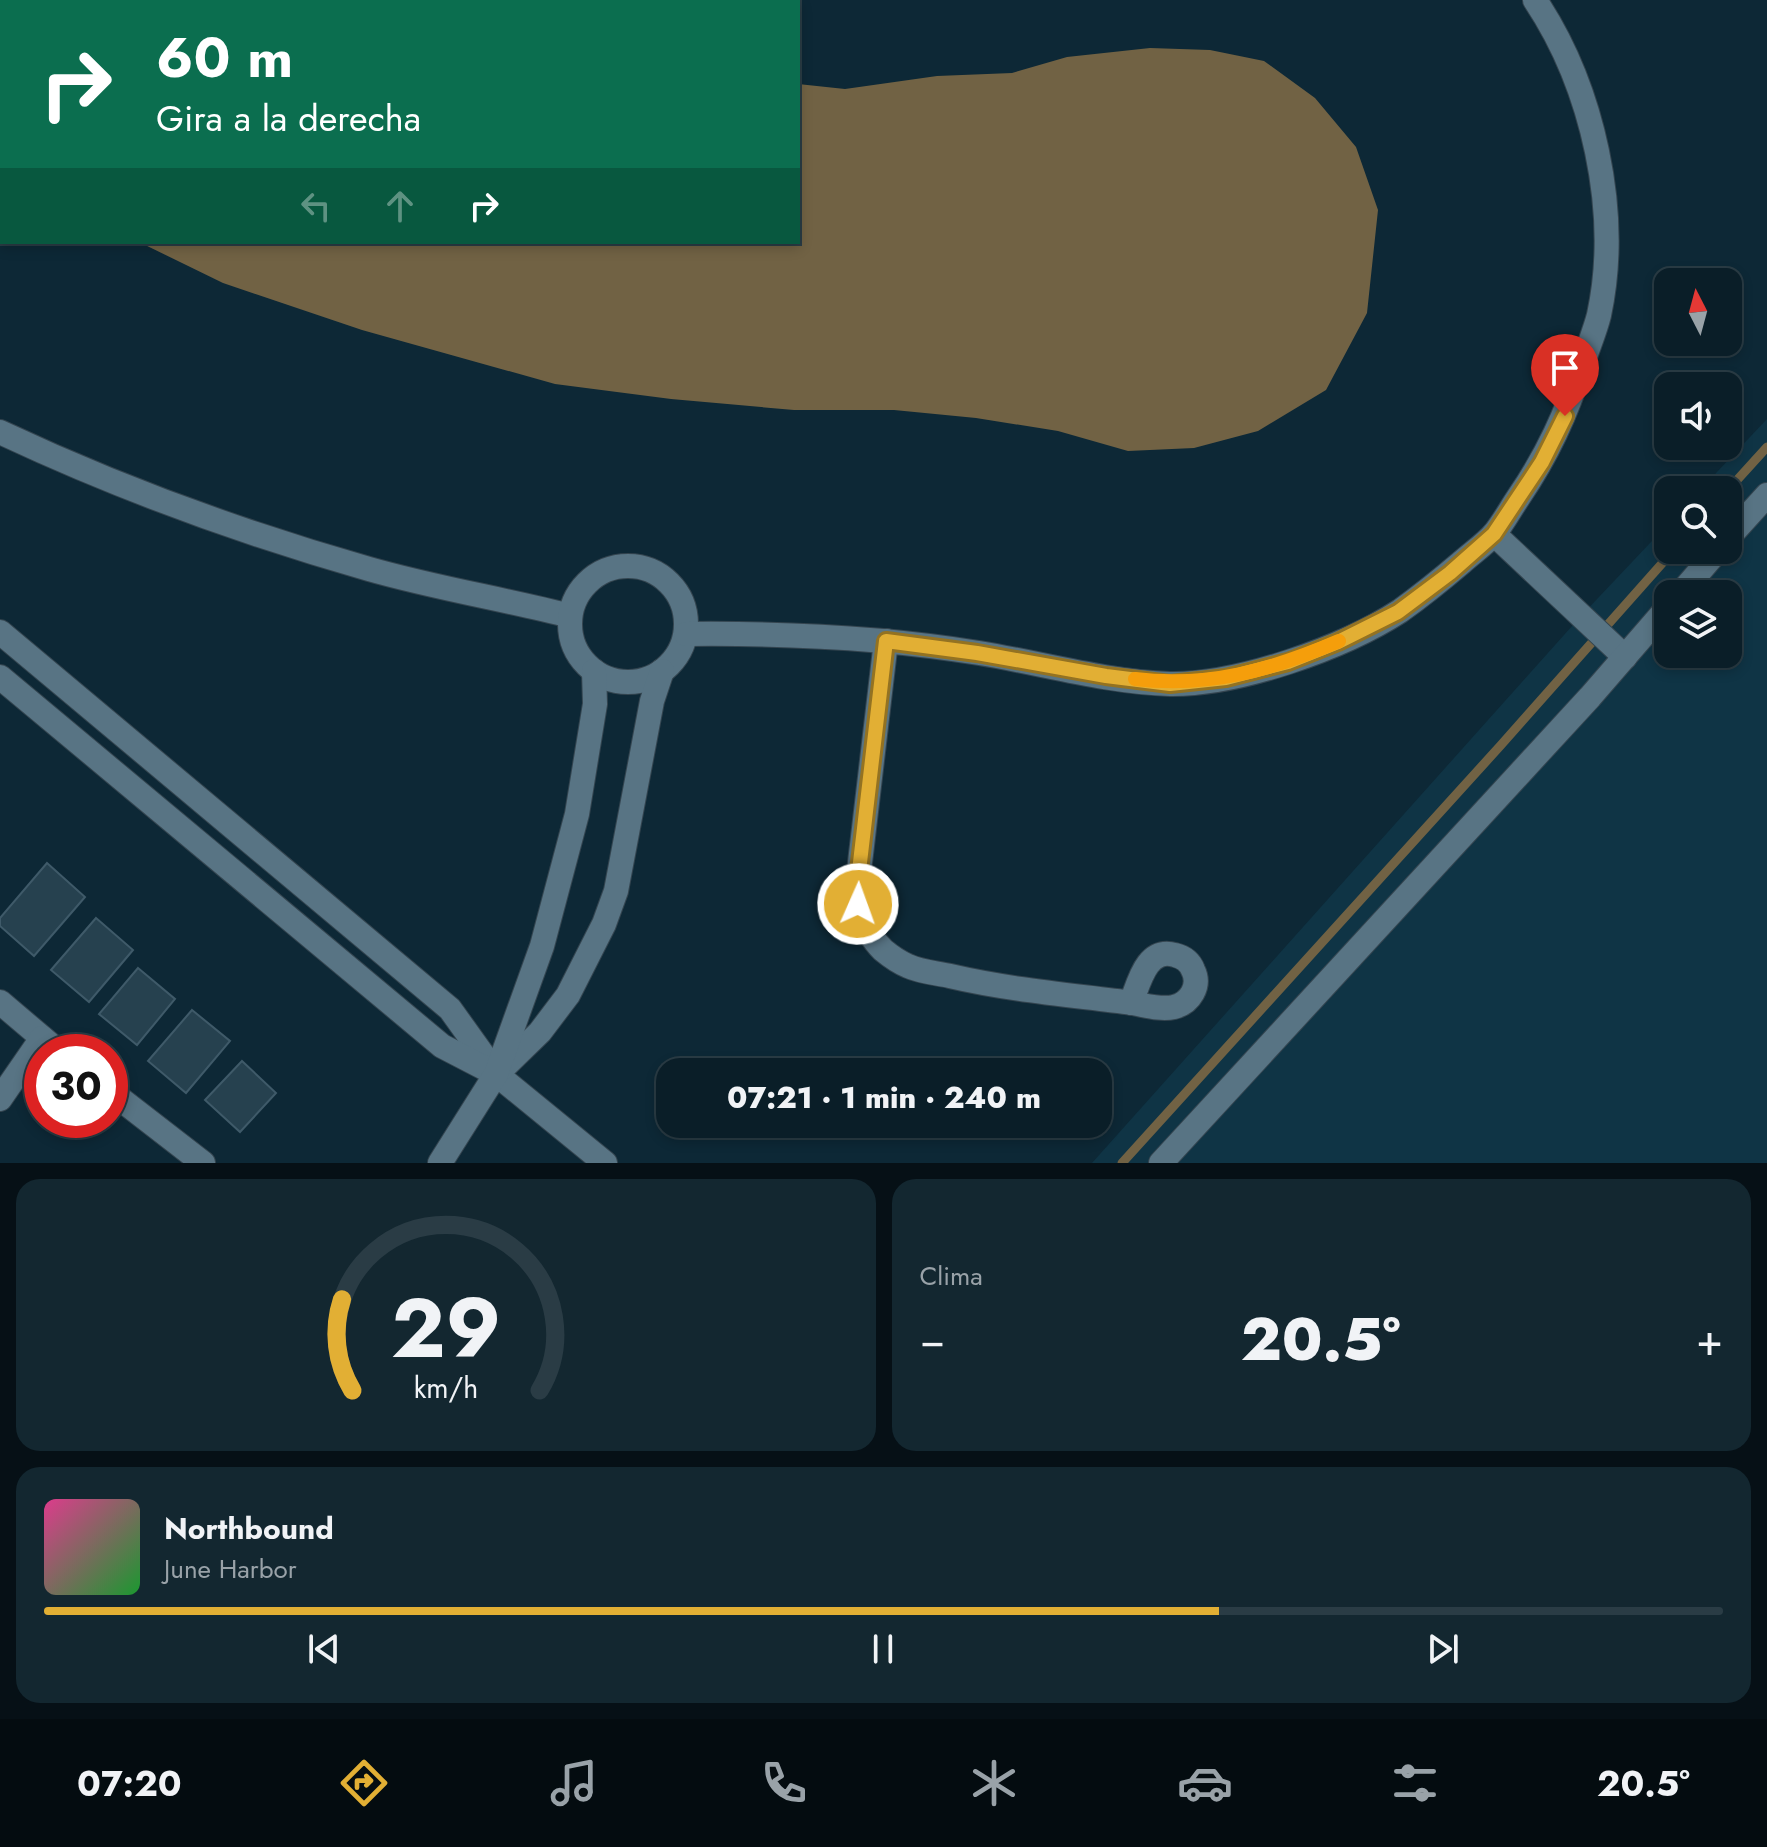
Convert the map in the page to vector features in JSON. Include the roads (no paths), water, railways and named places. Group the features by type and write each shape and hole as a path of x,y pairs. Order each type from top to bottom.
{"street":[{"path":"686,634 778,634 886,641 1170,684 1226,678 1288,662 1338,642 1398,612 1450,573 1494,534 1542,462 1565,416 1599,316 1605,262 1598,157 1589,115 1567,55 1535,0"},
{"path":"0,432 57,459 245,531 372,570 570,616"},
{"path":"1742,523 1767,495"},
{"path":"1494,534 1619,651"},
{"path":"1692,580 1706,564"},
{"path":"619,567 637,567 662,578 680,598 686,616 686,634 681,649 662,671 646,680 628,683 610,680 582,660 574,647 570,616 575,599 586,584 601,573 619,567"},
{"path":"1161,1163 1619,651 1654,620"},
{"path":"0,632 450,1009 496,1074"},
{"path":"886,641 859,871 858,904 869,932 883,950 909,966 966,980 1131,1003"},
{"path":"440,1163 496,1074 542,946 577,814 595,704 594,671"},
{"path":"496,1074 540,1032 581,974 604,924 616,891 652,701 662,671"},
{"path":"0,677 442,1046 496,1074 605,1163"},
{"path":"0,1002 38,1034"},
{"path":"0,1099 24,1074"},
{"path":"128,1105 203,1163"}],"waterway":[{"path":"1741,476 1767,447"},
{"path":"1122,1163 1662,564"}]}
